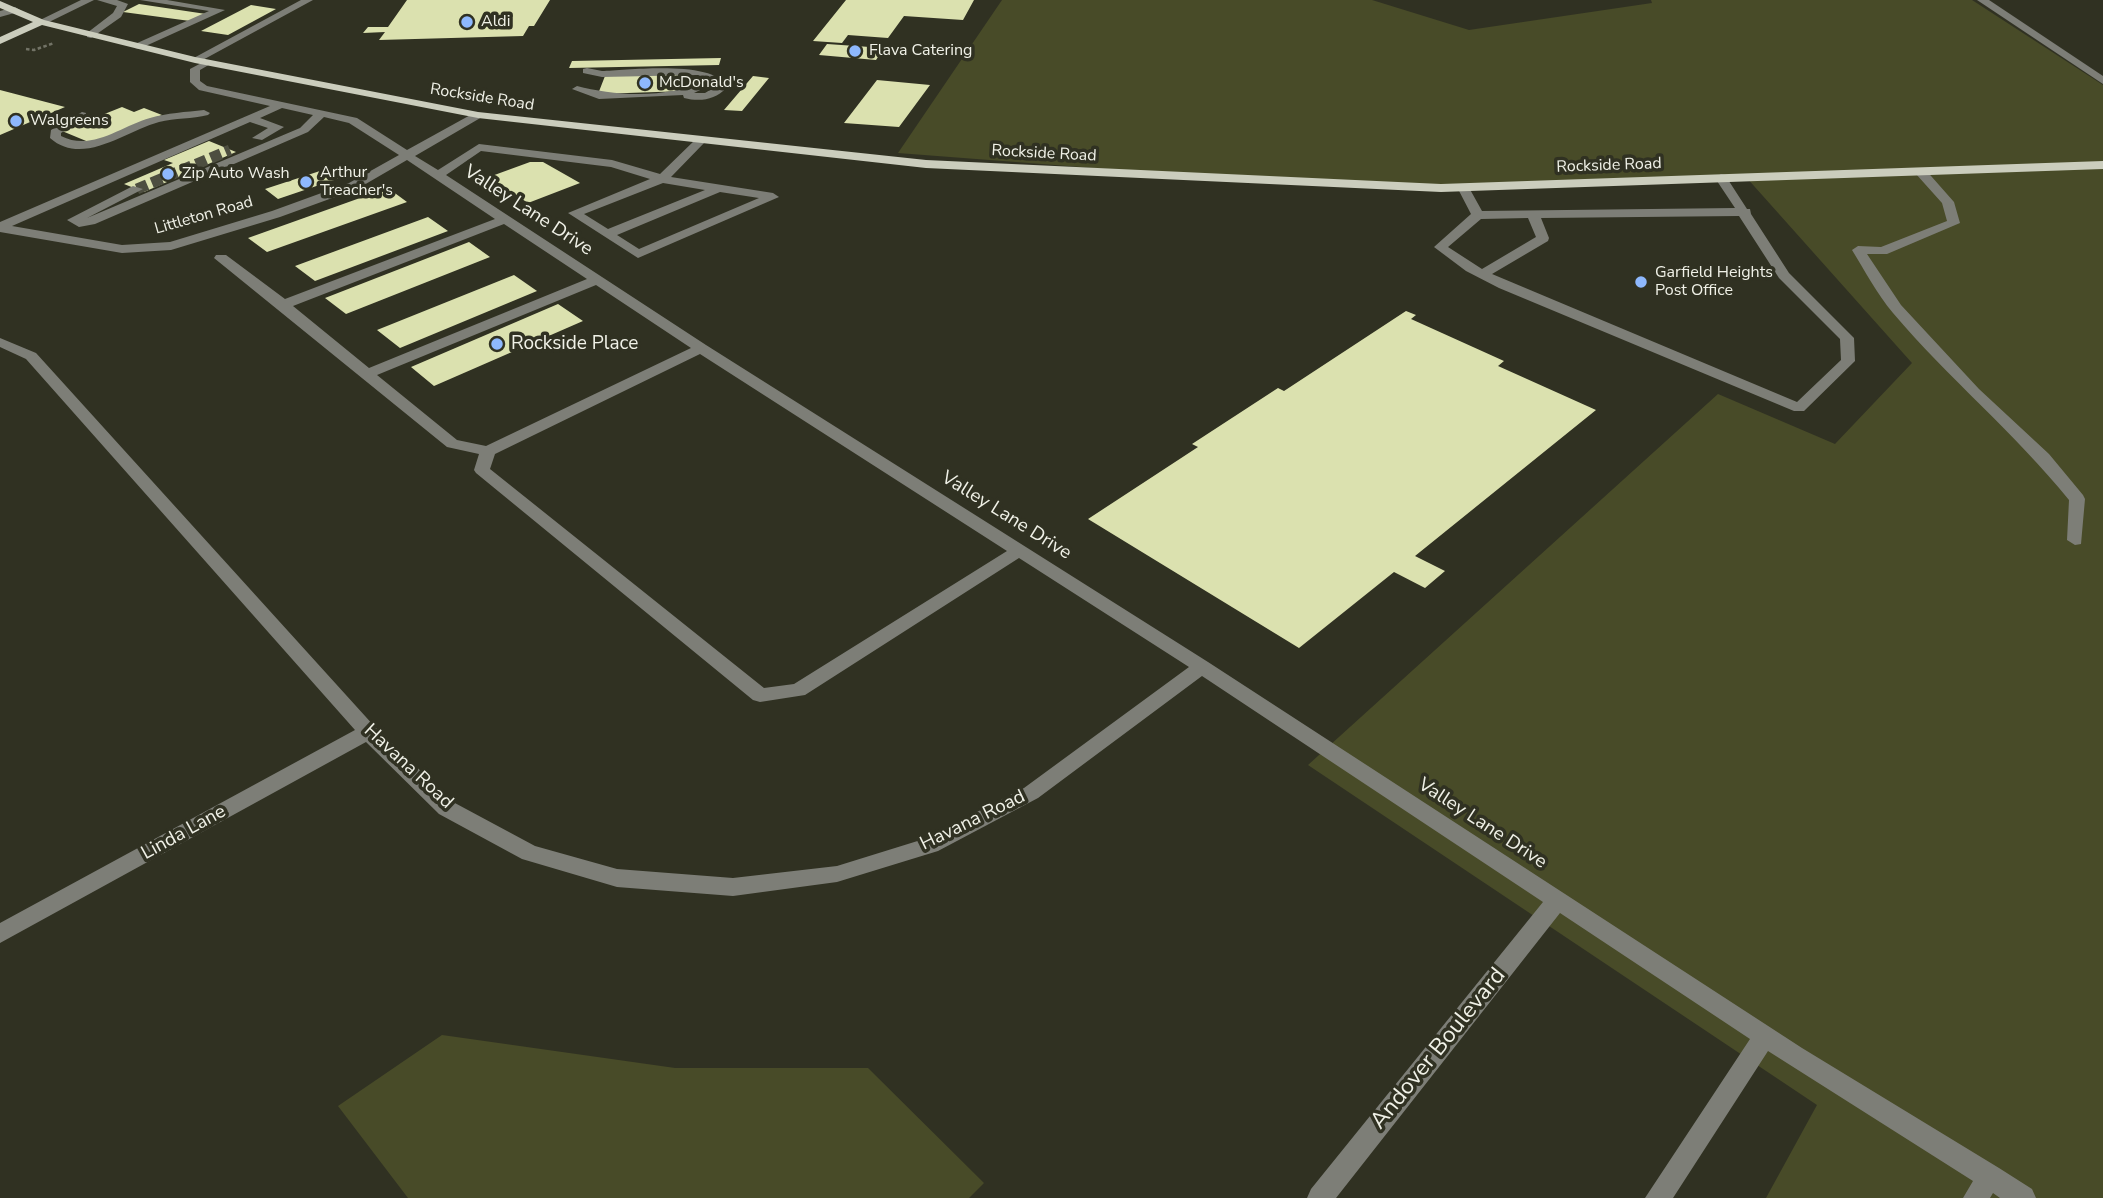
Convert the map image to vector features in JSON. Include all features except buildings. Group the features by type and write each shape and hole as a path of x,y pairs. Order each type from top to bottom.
{"main road":[{"name":"Rockside Road","path":"0,4 14,5 41,22 201,61 478,115 926,164 1463,187 2103,165"},
{"path":"0,41 41,22"}],"street":[{"path":"41,22 89,0"},
{"path":"92,34 117,15 123,4 102,0"},
{"path":"139,46 220,10 145,0"},
{"path":"201,61 307,0"},
{"path":"1982,0 2103,80"},
{"path":"0,14 14,5"},
{"name":"Valley Lane Drive","path":"201,61 195,69 195,82 203,88 353,120 701,348 1202,667 1794,1055 2023,1198"},
{"path":"577,89 599,96 670,94 698,97 715,93 721,88 720,83 712,77 699,72 602,74 587,71"},
{"path":"0,228 280,105"},
{"path":"82,115 55,132 56,138 66,145 85,146 153,121 204,113"},
{"path":"137,189 77,216 74,220 79,223 91,221 253,152 303,130 322,113"},
{"name":"Littleton Road","path":"0,228 122,249 171,246 334,193 366,179 478,115"},
{"path":"230,150 278,127 251,119"},
{"path":"437,176 479,147 612,164 662,178 773,197 638,254 575,213 662,178 701,140"},
{"path":"1920,171 1948,202 1954,223 1882,251 1858,250 1896,308 1974,391 2043,457 2077,499 2075,540"},
{"path":"1721,178 1746,212 1784,275 1815,309 1847,338 1848,361 1799,408 1482,275 1459,263 1440,247 1478,215 1746,212"},
{"path":"1463,187 1478,215"},
{"path":"607,234 720,188"},
{"path":"1482,275 1540,242 1543,237 1541,228 1533,214"},
{"path":"283,305 503,220"},
{"path":"221,258 283,305 452,444 488,451 701,348"},
{"path":"367,374 596,280"},
{"name":"Havana Road","path":"0,342 31,356 368,732 446,808 529,853 617,878 733,887 837,874 931,845 1031,793 1202,667"},
{"path":"488,451 482,470 760,695 798,690 1020,550"},
{"name":"Linda Lane","path":"0,934 368,732"},
{"name":"Andover Boulevard","path":"1320,1198 1558,899"},
{"path":"1658,1198 1765,1035"},
{"path":"1976,1198 1990,1176"}],"path":[{"path":"24,49 34,50 55,43"}],"green space":[{"path":"1002,0 1372,0 1469,30 1652,3 1651,0 1972,0 2103,85 2103,1198 1766,1198 1817,1105 1308,765 1718,394 1835,444 1912,363 1746,177 1441,188 1212,177 898,153"},
{"path":"442,1035 675,1068 868,1068 984,1183 969,1198 408,1198 338,1106"}],"tunnel":[{"path":"137,189 230,150"}],"place":[{"name":"Aldi","path":"467,22"},
{"name":"Flava Catering","path":"855,51"},
{"name":"McDonald's","path":"645,83"},
{"name":"Walgreens","path":"16,121"},
{"name":"Zip Auto Wash","path":"168,174"},
{"name":"Arthur Treacher's","path":"306,182"},
{"name":"Garfield Heights Post Office","path":"1641,282"},
{"name":"Rockside Place","path":"497,344"}]}
